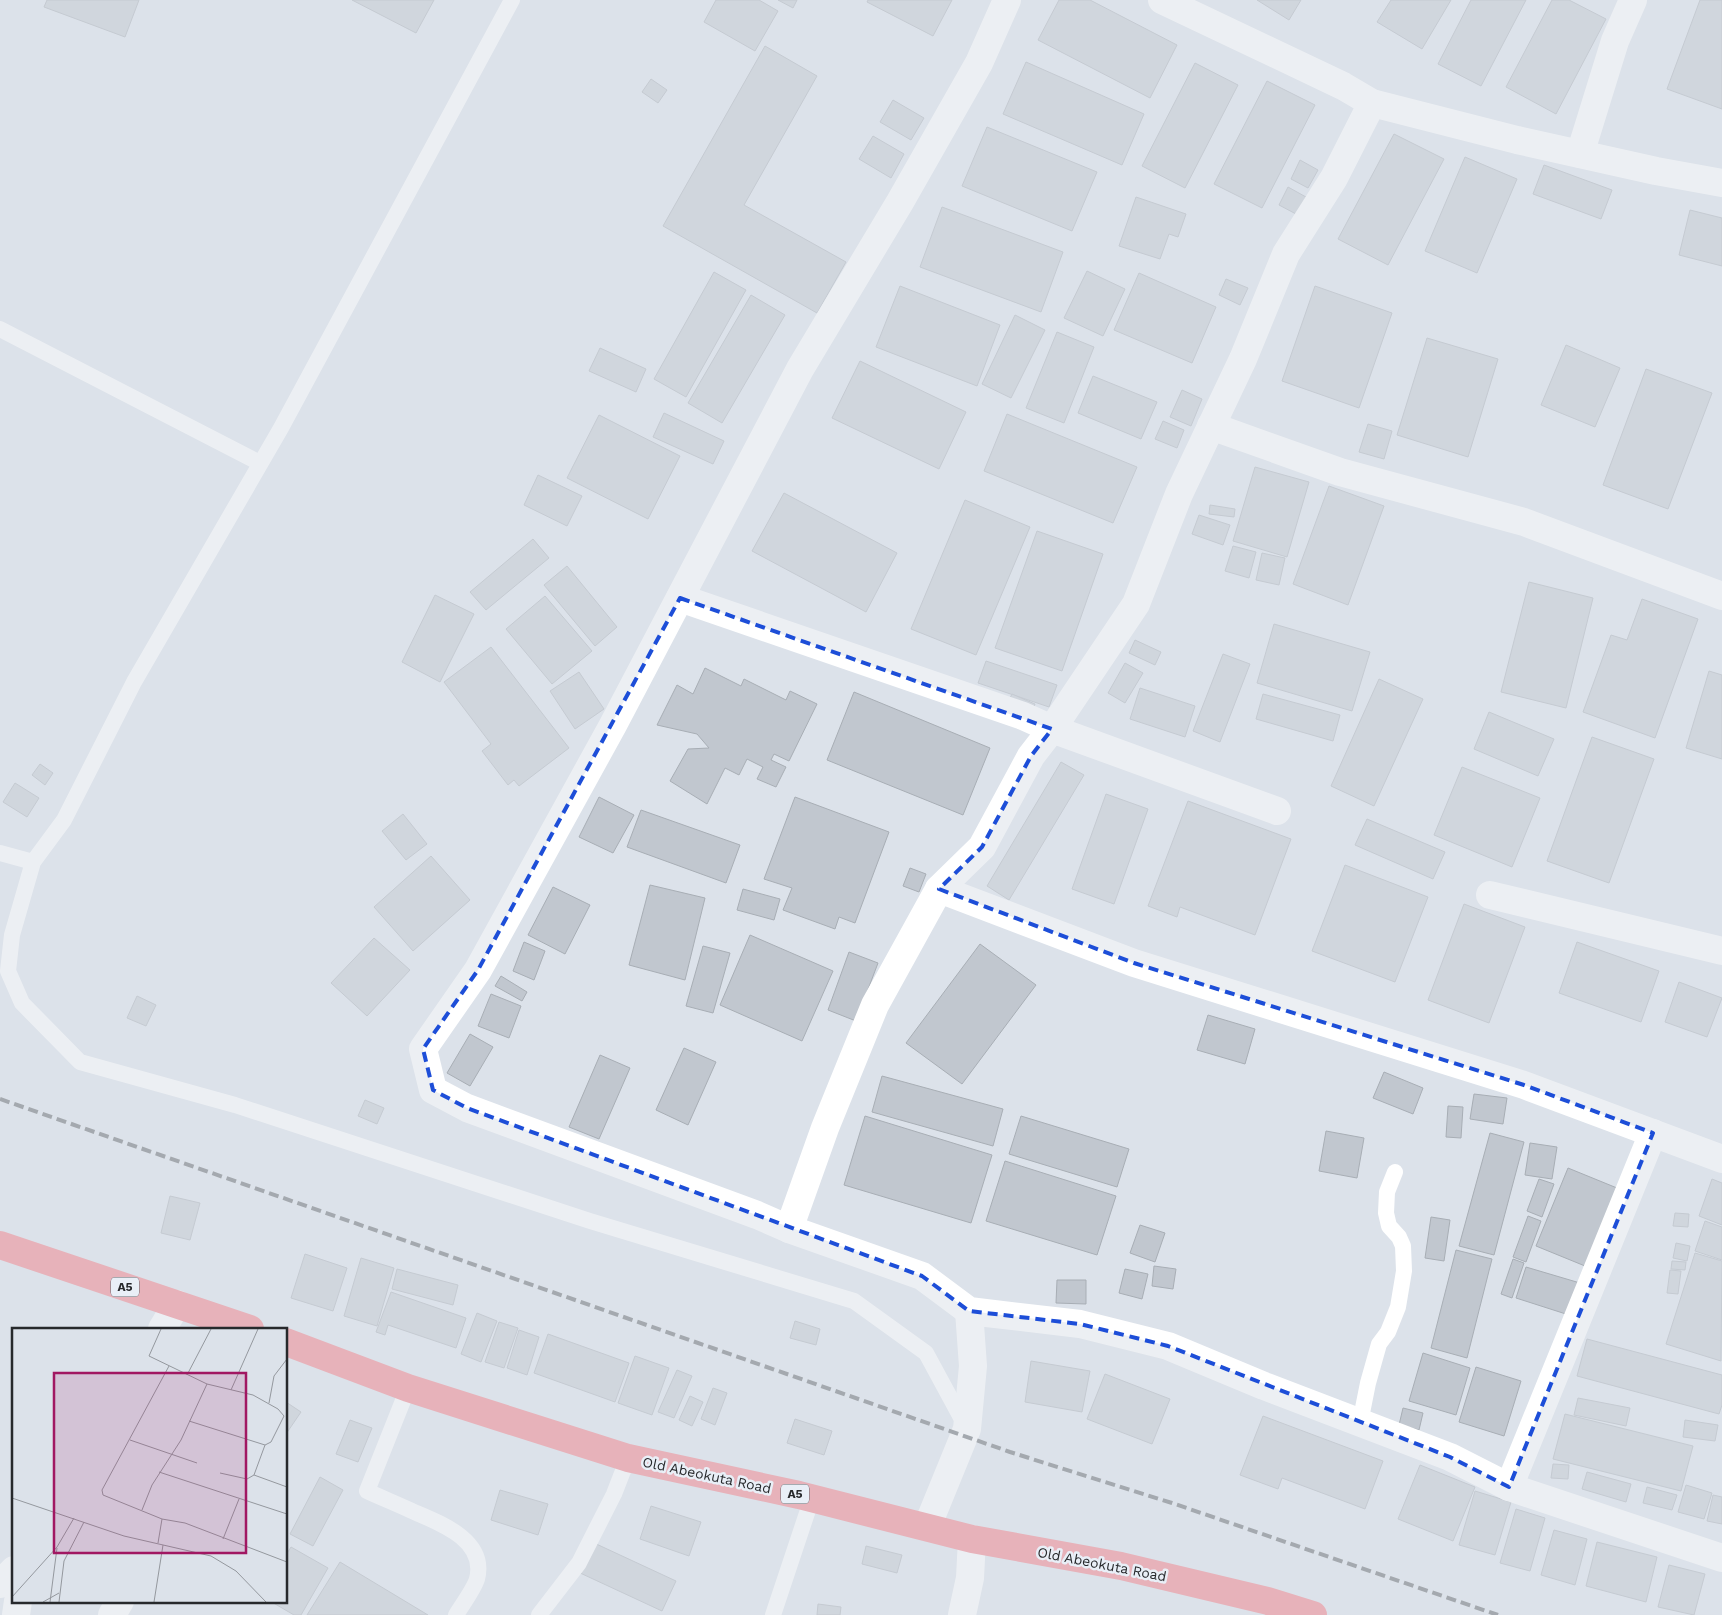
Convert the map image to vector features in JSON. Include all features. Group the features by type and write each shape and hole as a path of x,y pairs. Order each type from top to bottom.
{"highway":[{"name":"A5","path":"0,1245 247,1328"},
{"name":"Old Abeokuta Road","path":"288,1343 408,1388 628,1458 812,1498 972,1539 1121,1566 1266,1608 1313,1615"}],"street":[{"path":"1007,0 979,63 900,202 800,370 613,725 478,970 423,1049 433,1090 467,1108 757,1215 789,1229 922,1276 969,1311 1080,1324 1168,1346 1264,1386 1450,1457 1509,1487 1722,1558"},
{"path":"1162,0 1197,7 1372,103 1517,140 1656,171 1722,183"},
{"path":"1580,154 1615,42 1634,0"},
{"path":"789,1229 825,1128 875,1005 939,890 982,847 1031,756 1052,729 1136,604 1179,494 1243,358 1286,254 1334,178 1372,103"},
{"path":"1211,426 1340,472 1524,522 1722,596"},
{"path":"680,598 1023,716 1052,729 1277,811"},
{"path":"939,890 1134,963 1524,1085 1722,1159"},
{"path":"1490,896 1722,951"},
{"path":"1509,1487 1653,1133"},
{"path":"163,1328 177,1304"},
{"path":"927,1527 967,1429 974,1366 969,1311"},
{"path":"962,1615 970,1578 972,1539"},
{"path":"0,1584 12,1572"},
{"path":"16,1615 18,1602"},
{"path":"112,1615 119,1602"}],"lane":[{"path":"512,0 411,189 260,463 134,682 64,820 33,862 12,935 8,971 22,1003 80,1062 235,1105 590,1221 854,1302 926,1353 967,1429"},
{"path":"0,330 260,463"},
{"path":"0,853 33,862"},
{"path":"1360,1423 1368,1383 1379,1344 1398,1308 1404,1271 1403,1246 1400,1237 1389,1226 1386,1212 1387,1192 1395,1172"},
{"path":"408,1388 367,1491 441,1523 462,1537 472,1547 478,1564 477,1580 456,1615"},
{"path":"539,1615 578,1563 614,1494 628,1458"},
{"path":"773,1615 812,1498"}],"highlighted area":[{"path":"680,598 1052,729 1031,756 982,847 939,889 1134,963 1524,1085 1653,1133 1509,1487 1450,1457 1168,1346 1080,1324 969,1311 922,1276 467,1108 433,1090 423,1049 478,970"}],"building":[{"path":"47,0 139,0 125,37 44,7"},
{"path":"352,0 434,0 416,33"},
{"path":"716,0 759,0 778,11 755,51 704,22"},
{"path":"778,0 797,0 793,8"},
{"path":"868,0 952,0 933,36 867,2"},
{"path":"1059,0 1090,0 1177,45 1150,98 1038,40"},
{"path":"1257,0 1301,0 1289,20"},
{"path":"1391,0 1451,0 1422,49 1377,22"},
{"path":"1471,0 1526,0 1481,86 1438,64"},
{"path":"1552,0 1569,0 1606,19 1556,114 1506,87"},
{"path":"1700,0 1722,0 1722,109 1667,89"},
{"path":"765,46 817,76 744,205 846,262 817,313 663,226"},
{"path":"1026,62 1144,114 1122,165 1003,114"},
{"path":"1195,63 1238,85 1185,188 1142,166"},
{"path":"651,79 667,90 658,103 642,92"},
{"path":"1267,81 1315,105 1262,208 1214,184"},
{"path":"893,100 924,118 911,140 880,122"},
{"path":"987,127 1097,172 1072,231 962,186"},
{"path":"1394,134 1444,159 1388,265 1338,239"},
{"path":"873,136 904,154 891,178 859,159"},
{"path":"1465,157 1517,179 1477,273 1425,251"},
{"path":"1300,160 1318,170 1308,188 1291,179"},
{"path":"1544,165 1612,190 1601,219 1533,194"},
{"path":"1288,187 1306,197 1296,214 1279,205"},
{"path":"1136,197 1186,214 1178,237 1169,234 1160,259 1119,246"},
{"path":"942,207 1063,252 1041,312 920,267"},
{"path":"1690,210 1722,218 1722,266 1679,255"},
{"path":"1087,271 1125,289 1103,336 1064,318"},
{"path":"714,272 746,290 686,397 654,379"},
{"path":"1139,273 1216,307 1192,363 1114,330"},
{"path":"1226,279 1248,288 1240,305 1219,295"},
{"path":"900,286 1000,325 977,386 876,347"},
{"path":"1315,286 1392,313 1359,408 1282,381"},
{"path":"751,295 785,315 722,423 688,403"},
{"path":"1015,315 1045,330 1011,398 982,384"},
{"path":"1057,332 1094,347 1064,423 1026,408"},
{"path":"1427,338 1498,359 1468,457 1397,435"},
{"path":"1566,345 1620,368 1595,427 1541,405"},
{"path":"600,348 646,369 636,392 589,371"},
{"path":"860,361 966,412 939,469 832,418"},
{"path":"1646,369 1712,393 1668,509 1603,485"},
{"path":"1093,376 1157,402 1141,439 1078,413"},
{"path":"1182,390 1202,399 1191,426 1170,417"},
{"path":"664,413 724,441 713,464 653,437"},
{"path":"1007,414 1137,467 1113,523 984,471"},
{"path":"599,415 680,456 648,519 567,478"},
{"path":"1163,421 1184,430 1177,448 1155,439"},
{"path":"1368,424 1392,431 1384,459 1359,452"},
{"path":"1255,467 1309,482 1287,557 1233,541"},
{"path":"538,475 582,496 567,526 524,505"},
{"path":"1329,486 1384,506 1348,605 1293,584"},
{"path":"784,493 897,553 866,612 752,551"},
{"path":"965,500 1030,527 976,655 911,629"},
{"path":"1210,505 1235,509 1234,517 1209,514"},
{"path":"1199,515 1230,525 1223,545 1192,534"},
{"path":"1037,531 1103,554 1062,671 995,648"},
{"path":"533,539 549,558 486,610 470,592"},
{"path":"1233,546 1256,552 1249,578 1225,571"},
{"path":"1262,553 1285,558 1279,585 1256,580"},
{"path":"567,566 617,627 595,646 544,585"},
{"path":"1529,582 1593,598 1566,708 1501,692"},
{"path":"435,595 474,614 440,682 402,662"},
{"path":"545,596 592,651 552,684 506,629"},
{"path":"1642,599 1698,619 1655,738 1583,712 1611,635 1627,640"},
{"path":"1274,624 1370,652 1352,711 1257,683"},
{"path":"1135,640 1161,652 1155,665 1129,653"},
{"path":"491,647 569,748 519,786 514,780 508,785 482,751 491,744 444,682"},
{"path":"1223,654 1250,664 1220,742 1193,731"},
{"path":"986,661 1057,685 1049,707 978,683"},
{"path":"1125,663 1143,673 1125,703 1108,693"},
{"path":"705,668 741,686 744,679 786,700 790,691 817,704 789,761 774,754 771,760 786,767 776,787 757,779 763,767 747,759 739,775 725,768 707,804 670,781 688,749 709,748 697,734 657,725 677,685 693,694"},
{"path":"1709,671 1722,675 1722,759 1686,748"},
{"path":"579,672 604,709 575,729 550,691"},
{"path":"1379,679 1423,699 1374,806 1331,786"},
{"path":"1140,688 1195,706 1185,737 1130,719"},
{"path":"854,692 990,748 963,815 827,760"},
{"path":"1012,694 1035,704 1032,712 1008,702"},
{"path":"1263,694 1340,715 1333,741 1256,719"},
{"path":"1489,712 1554,739 1538,776 1474,749"},
{"path":"1592,737 1654,759 1609,883 1547,861"},
{"path":"1061,762 1084,775 1009,900 987,886"},
{"path":"40,764 53,773 45,785 32,775"},
{"path":"1462,767 1540,798 1512,867 1434,835"},
{"path":"15,783 39,798 27,817 3,802"},
{"path":"1106,794 1148,809 1114,904 1072,889"},
{"path":"599,797 634,815 613,853 579,837"},
{"path":"795,797 889,832 855,923 839,917 835,929 783,910 792,888 764,879"},
{"path":"1188,801 1291,839 1255,935 1180,907 1177,917 1148,906"},
{"path":"641,810 740,845 726,883 627,847"},
{"path":"403,814 427,844 406,860 382,831"},
{"path":"1367,819 1445,852 1433,879 1355,845"},
{"path":"431,856 470,900 413,951 374,907"},
{"path":"1345,865 1428,897 1395,982 1312,951"},
{"path":"910,868 926,874 919,892 903,886"},
{"path":"650,885 705,898 685,980 629,965"},
{"path":"553,887 590,905 565,954 528,935"},
{"path":"743,889 780,899 774,920 737,910"},
{"path":"1464,904 1525,927 1489,1023 1428,1000"},
{"path":"750,935 833,971 802,1041 720,1005"},
{"path":"374,938 410,970 367,1016 331,983"},
{"path":"524,942 545,951 534,980 513,971"},
{"path":"1577,942 1659,971 1641,1022 1559,993"},
{"path":"980,944 1036,985 962,1084 906,1043"},
{"path":"703,946 730,953 713,1013 686,1006"},
{"path":"849,952 878,963 856,1021 828,1010"},
{"path":"501,976 527,992 522,1001 495,986"},
{"path":"1679,982 1722,998 1707,1037 1665,1022"},
{"path":"491,994 521,1006 509,1038 478,1026"},
{"path":"137,996 156,1005 146,1026 127,1018"},
{"path":"1208,1015 1255,1029 1245,1064 1197,1050"},
{"path":"470,1034 493,1047 470,1086 447,1073"},
{"path":"684,1048 716,1062 688,1125 656,1110"},
{"path":"600,1055 630,1068 599,1139 569,1127"},
{"path":"1384,1072 1423,1088 1413,1114 1373,1098"},
{"path":"882,1076 1003,1109 993,1146 872,1112"},
{"path":"1474,1094 1507,1098 1503,1124 1470,1119"},
{"path":"365,1100 384,1108 377,1124 358,1116"},
{"path":"1448,1106 1463,1107 1461,1138 1446,1137"},
{"path":"865,1116 992,1155 971,1223 844,1185"},
{"path":"1021,1116 1129,1149 1117,1187 1009,1154"},
{"path":"1326,1131 1364,1138 1357,1178 1319,1171"},
{"path":"1490,1133 1524,1142 1494,1255 1459,1246"},
{"path":"1530,1143 1557,1147 1552,1179 1525,1175"},
{"path":"1005,1161 1116,1196 1097,1255 986,1221"},
{"path":"1568,1168 1617,1188 1585,1266 1536,1246"},
{"path":"1539,1179 1554,1184 1542,1217 1527,1211"},
{"path":"1712,1179 1722,1183 1722,1225 1699,1216"},
{"path":"170,1196 200,1203 190,1240 161,1233"},
{"path":"1675,1213 1689,1214 1688,1227 1673,1226"},
{"path":"1528,1216 1541,1221 1526,1262 1513,1257"},
{"path":"1431,1217 1450,1220 1444,1261 1425,1258"},
{"path":"1705,1221 1722,1227 1722,1260 1695,1251"},
{"path":"1140,1225 1165,1233 1155,1262 1130,1253"},
{"path":"1676,1243 1690,1246 1687,1261 1673,1258"},
{"path":"1456,1250 1492,1259 1467,1358 1431,1348"},
{"path":"1695,1253 1722,1261 1721,1361 1666,1344"},
{"path":"305,1254 347,1268 333,1311 291,1298"},
{"path":"361,1258 394,1268 377,1326 344,1316"},
{"path":"1513,1259 1524,1263 1512,1298 1501,1294"},
{"path":"1672,1261 1686,1262 1685,1270 1671,1269"},
{"path":"1154,1266 1176,1269 1173,1289 1152,1286"},
{"path":"1526,1267 1580,1283 1569,1315 1516,1298"},
{"path":"397,1269 458,1285 453,1305 392,1289"},
{"path":"1125,1269 1148,1274 1142,1299 1119,1293"},
{"path":"1670,1270 1681,1271 1678,1294 1667,1293"},
{"path":"1057,1280 1086,1280 1086,1304 1056,1303"},
{"path":"391,1292 466,1318 456,1348 388,1325 385,1335 376,1332"},
{"path":"477,1313 497,1321 481,1362 461,1354"},
{"path":"795,1321 820,1329 816,1345 790,1338"},
{"path":"499,1322 518,1328 504,1368 485,1362"},
{"path":"519,1330 539,1337 527,1375 507,1368"},
{"path":"548,1334 629,1363 615,1402 534,1373"},
{"path":"1587,1339 1722,1375 1722,1405 1719,1414 1577,1376"},
{"path":"1423,1353 1470,1368 1456,1415 1409,1401"},
{"path":"635,1356 669,1368 652,1415 618,1403"},
{"path":"1031,1361 1090,1371 1082,1412 1025,1402"},
{"path":"1476,1367 1521,1381 1504,1436 1459,1422"},
{"path":"677,1370 692,1376 674,1418 658,1412"},
{"path":"1105,1374 1170,1399 1152,1444 1087,1419"},
{"path":"713,1388 727,1393 715,1425 701,1419"},
{"path":"690,1396 703,1402 692,1426 679,1420"},
{"path":"1578,1398 1630,1408 1626,1426 1574,1415"},
{"path":"288,1403 301,1412 288,1431"},
{"path":"1403,1408 1423,1413 1419,1430 1399,1425"},
{"path":"1565,1414 1693,1446 1681,1491 1553,1459"},
{"path":"1263,1416 1383,1461 1365,1509 1282,1478 1278,1489 1240,1475"},
{"path":"795,1419 832,1431 824,1455 787,1443"},
{"path":"350,1420 372,1428 358,1462 336,1454"},
{"path":"1685,1420 1718,1425 1715,1441 1683,1437"},
{"path":"1553,1464 1569,1465 1568,1479 1551,1478"},
{"path":"1420,1465 1475,1487 1453,1541 1398,1519"},
{"path":"1587,1472 1631,1484 1626,1502 1582,1489"},
{"path":"320,1477 343,1490 313,1546 290,1534"},
{"path":"1686,1485 1712,1493 1704,1519 1678,1512"},
{"path":"1647,1487 1677,1495 1672,1510 1643,1503"},
{"path":"500,1490 548,1504 538,1535 491,1520"},
{"path":"1475,1491 1511,1502 1495,1555 1459,1545"},
{"path":"1713,1495 1722,1497 1722,1524 1707,1521"},
{"path":"651,1506 701,1522 689,1556 640,1539"},
{"path":"1516,1509 1545,1518 1530,1571 1500,1563"},
{"path":"1554,1530 1587,1539 1575,1585 1541,1575"},
{"path":"592,1542 676,1581 662,1611 578,1572"},
{"path":"1597,1542 1657,1557 1646,1602 1586,1586"},
{"path":"866,1546 902,1555 897,1573 862,1564"},
{"path":"291,1547 328,1568 301,1615 294,1615 272,1602 288,1602 288,1552"},
{"path":"340,1562 428,1615 307,1615"},
{"path":"1669,1565 1705,1574 1694,1615 1658,1607"},
{"path":"818,1604 841,1607 840,1615 817,1615"}],"railway":[{"path":"0,1099 1010,1452 1172,1503 1498,1615"}]}
